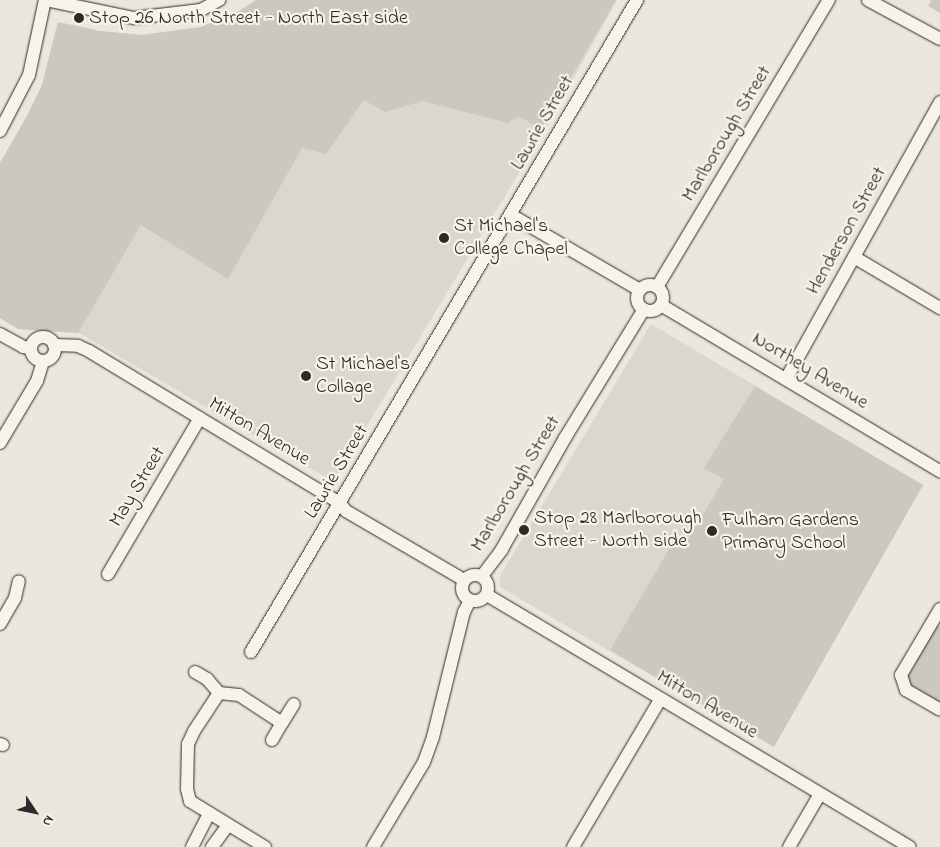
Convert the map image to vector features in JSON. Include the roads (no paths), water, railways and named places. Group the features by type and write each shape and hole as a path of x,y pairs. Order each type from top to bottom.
{"street":[{"path":"0,131 29,75 46,0 134,18 201,10 219,0"},
{"name":"Lawrie Street","path":"251,652 637,0"},
{"name":"Marlborough Street","path":"657,287 829,0"},
{"path":"868,0 940,39"},
{"name":"Henderson Street","path":"786,379 940,102"},
{"path":"511,215 640,290"},
{"path":"854,257 940,308"},
{"path":"648,285 657,287 663,296 661,305 652,311 644,309 638,303 640,290 648,285"},
{"name":"Northey Avenue","path":"661,305 940,471"},
{"name":"Marlborough Street","path":"482,576 502,549 565,438 644,309"},
{"path":"0,334 23,347 32,348"},
{"path":"0,443 37,381 43,361 53,356 54,345 44,338 35,341 32,348 33,356 43,361"},
{"name":"Mitton Avenue","path":"54,345 78,346 340,503 346,511 464,580"},
{"name":"May Street","path":"108,574 200,418"},
{"path":"473,574 482,576 488,585 487,594 477,601 470,600 463,593 464,580 473,574"},
{"path":"0,624 15,598 19,581"},
{"name":"Mitton Avenue","path":"487,594 660,700 909,847"},
{"path":"373,847 424,762 433,737 465,609 470,600"},
{"path":"940,609 937,622 901,675 906,690 940,710"},
{"path":"196,672 207,679 218,694"},
{"path":"218,694 239,695 282,723"},
{"path":"218,694 194,731 188,744 187,789 190,801 265,847"},
{"path":"573,847 660,700"},
{"path":"272,740 294,704"},
{"path":"789,847 820,794"},
{"path":"192,847 209,813"},
{"path":"212,847 228,826"}],"place":[{"name":"Stop 26 North Street - North East side","path":"79,18"},
{"name":"St Michael's College Chapel","path":"444,238"},
{"name":"St Michael's Collage","path":"306,376"},
{"name":"Stop 28 Marlborough Street - North side","path":"524,530"},
{"name":"Fulham Gardens Primary School","path":"712,531"}]}
